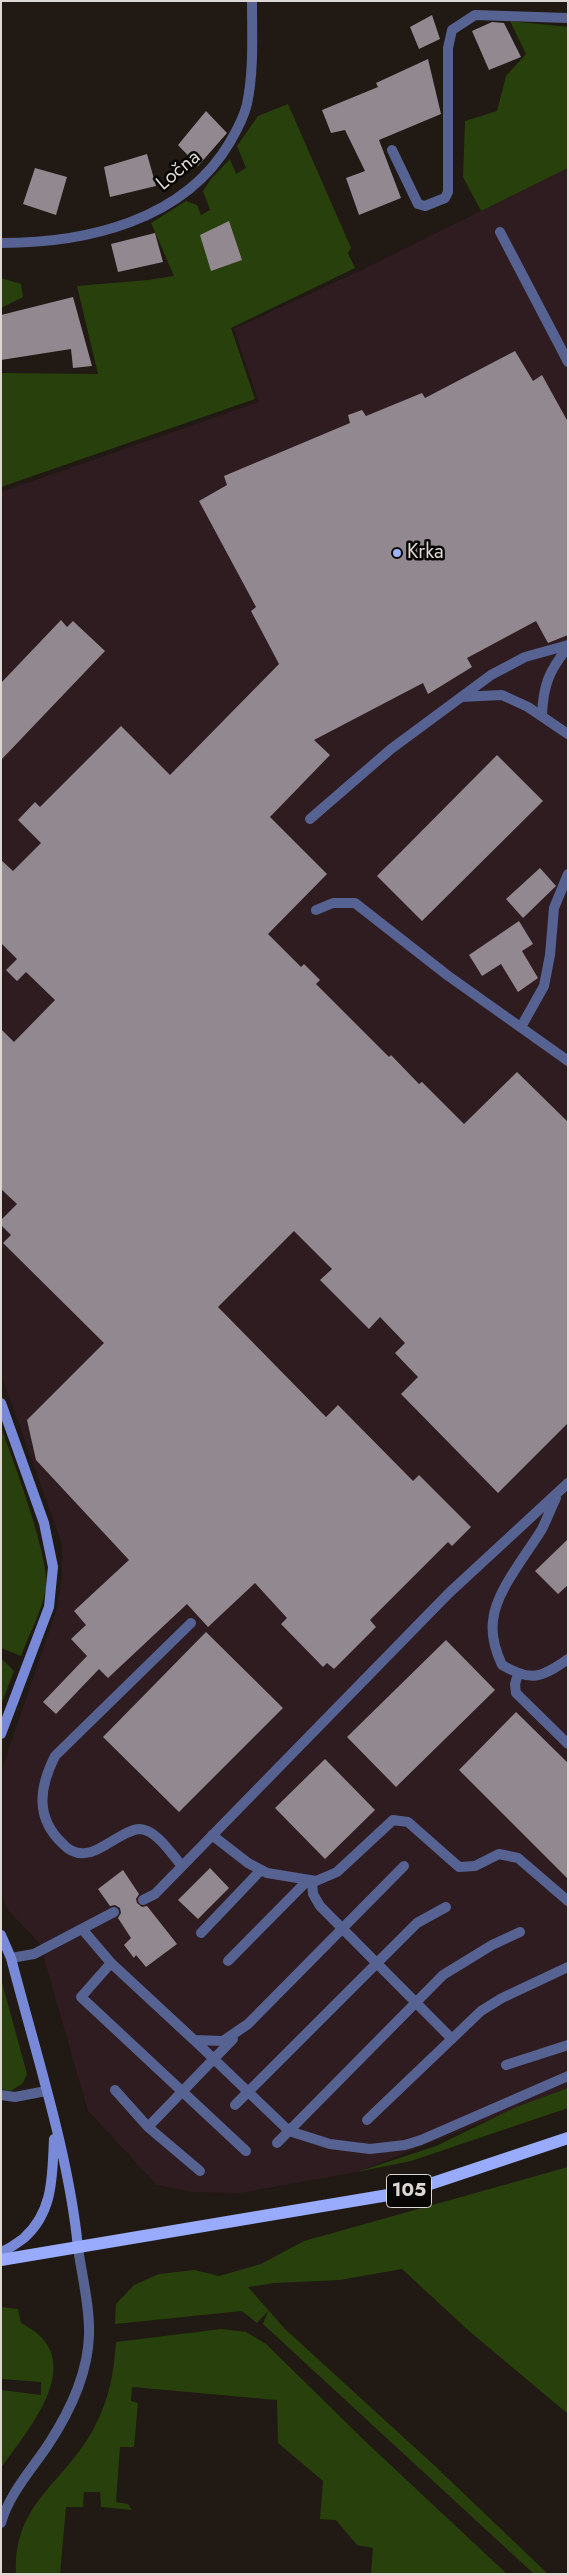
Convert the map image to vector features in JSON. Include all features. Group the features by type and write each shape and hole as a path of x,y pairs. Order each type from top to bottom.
{"main road":[{"name":"105","path":"1,2260 406,2192 568,2138"}],"street":[{"name":"Ločna","path":"1,243 32,243 94,233 129,223 152,213 184,194 208,172 223,153 238,128 247,105 252,64 252,1"},
{"path":"392,150 418,204 424,206 445,198 448,192 448,48 452,30 475,15 568,18"},
{"path":"500,232 568,362"},
{"path":"310,819 391,750 505,666 525,657 568,646"},
{"path":"542,716 542,697 547,677 568,646"},
{"path":"462,697 502,696 542,716 568,734"},
{"path":"521,1028 544,986 550,955 554,908 568,874"},
{"path":"316,910 333,903 355,903 568,1061"},
{"path":"1,1403 44,1523 53,1568 49,1607 1,1734"},
{"path":"144,1900 155,1894 449,1593 568,1483"},
{"path":"558,1492 542,1528 514,1572 493,1620 496,1652 502,1665 518,1674 538,1677 568,1659"},
{"path":"182,1866 150,1832 138,1829 91,1852 79,1854 67,1849 46,1825 43,1810 43,1792 46,1775 55,1756 191,1623"},
{"path":"518,1674 515,1684 516,1693 568,1744"},
{"path":"212,1836 248,1864 261,1870 293,1879 316,1881 337,1872 393,1820 408,1822 459,1867 475,1866 499,1854 518,1858 568,1901"},
{"path":"148,2127 180,2090 404,1866"},
{"path":"201,1932 261,1870"},
{"path":"310,1880 313,1894 320,1906 452,2039"},
{"path":"228,1961 310,1880"},
{"path":"235,2105 418,1923 446,1907"},
{"path":"11,1958 34,1954 83,1930 114,1912"},
{"path":"83,1930 111,1963 289,2131 330,2144 370,2149 405,2145 459,2125 532,2089 568,2076"},
{"path":"277,2143 443,1974 467,1958 520,1932"},
{"path":"1,1935 11,1958 46,2091 75,2214 89,2336 72,2404 17,2490 4,2513 1,2523"},
{"path":"111,1963 81,1998 246,2151"},
{"path":"367,2120 482,2011 502,1998 568,1967"},
{"path":"194,2040 223,2041 248,2024"},
{"path":"506,2065 568,2045"},
{"path":"115,2090 148,2127 200,2171"},
{"path":"1,2095 15,2097 46,2091"},
{"path":"1,2252 32,2230 47,2207 52,2186 54,2125"}],"shaded area":[{"name":"Krka","path":"568,168 568,2088 357,2172 240,2193 192,2192 157,2185 88,2111 40,1944 7,1909 1,1891 1,1772 57,1608 62,1578 62,1544 1,1374 1,492 259,402 234,329 359,271"}],"green space":[{"path":"510,21 568,27 568,168 481,211 463,177 465,121 497,111 506,76 526,54"},
{"path":"288,104 351,248 348,253 355,268 231,328 255,399 1,487 1,373 98,374 77,286 174,276 151,223 186,201 197,205 201,215 210,210 203,191 211,179 230,159 236,174 246,168 237,146 258,116"},
{"path":"1,278 21,284 23,297 1,308"},
{"path":"1,1427 30,1509 43,1556 46,1575 46,1588 42,1605 21,1656 1,1648"},
{"path":"1,1658 14,1671 1,1705"},
{"path":"1,1979 27,2074 23,2083 11,2091 1,2089"},
{"path":"568,2088 568,2108 411,2161 357,2172 436,2146 514,2108"},
{"path":"568,2167 568,2414 469,2331 402,2269 340,2280 275,2283 248,2287 285,2329 435,2466 548,2574 534,2574 263,2324 268,2311 257,2323 242,2311 115,2324 116,2304 134,2285 159,2274 194,2270 219,2276 261,2264 304,2241"},
{"path":"1,2307 18,2309 21,2323 42,2338 52,2355 53,2374 48,2394 38,2414 1,2468 1,2390 41,2395 41,2382 1,2379"},
{"path":"221,2329 246,2332 266,2344 367,2443 507,2574 371,2574 373,2548 357,2545 336,2520 320,2519 323,2481 278,2443 277,2400 132,2387 131,2401 138,2403 134,2447 120,2447 116,2502 128,2504 132,2510 101,2507 100,2492 84,2492 83,2507 66,2507 60,2574 16,2574 17,2549 23,2528 32,2510 83,2446 100,2416 110,2386 116,2342"}],"building":[{"path":"432,15 440,39 419,49 410,27"},
{"path":"492,22 504,23 521,57 489,70 472,31"},
{"path":"428,59 441,114 379,140 401,198 359,215 346,178 365,171 345,130 331,133 322,110 378,87 376,83"},
{"path":"206,111 227,133 198,166 178,145"},
{"path":"147,154 156,186 110,197 104,167"},
{"path":"35,168 67,177 56,215 23,204"},
{"path":"229,221 242,260 211,271 200,235"},
{"path":"155,233 163,262 118,272 111,244"},
{"path":"73,297 92,366 73,368 71,349 1,360 1,315"},
{"path":"515,351 533,381 542,375 568,422 568,635 548,643 536,621 467,658 472,667 428,694 423,683 314,740 330,755 270,817 327,874 268,934 301,967 304,964 320,980 316,984 389,1057 391,1055 419,1084 422,1082 464,1124 517,1072 568,1122 568,1423 498,1493 401,1394 418,1377 395,1353 405,1343 380,1317 369,1329 320,1280 332,1269 294,1231 218,1307 326,1417 338,1405 413,1481 419,1475 471,1527 452,1546 448,1542 370,1620 376,1627 334,1669 327,1663 323,1667 281,1624 287,1618 255,1583 208,1627 187,1604 108,1678 99,1669 56,1714 43,1702 87,1656 71,1639 86,1625 74,1611 129,1560 36,1460 27,1420 104,1343 3,1243 11,1235 1,1225 1,1220 17,1204 1,1189 1,1029 14,1042 55,1000 26,972 17,981 6,970 17,959 1,943 1,860 13,871 41,843 18,820 35,802 40,807 121,726 170,775 279,664 251,611 256,607 199,501 227,485 224,476 350,423 348,415 362,410 366,416 422,393 425,398"},
{"path":"61,620 67,627 73,621 105,651 1,760 1,683"},
{"path":"497,755 543,801 422,921 377,876"},
{"path":"540,868 556,886 523,918 506,899"},
{"path":"519,921 533,944 522,951 538,978 518,992 501,964 482,976 469,955"},
{"path":"568,1539 568,1585 558,1594 535,1571"},
{"path":"206,1632 283,1708 179,1812 103,1737"},
{"path":"446,1640 495,1690 396,1787 347,1737"},
{"path":"516,1712 568,1763 568,1879 459,1770"},
{"path":"325,1759 375,1810 325,1859 275,1808"},
{"path":"210,1868 229,1888 198,1919 178,1900"},
{"path":"123,1870 139,1894 136,1899 137,1903 142,1907 147,1906 177,1944 146,1967 136,1955 134,1958 124,1945 131,1938 118,1918 121,1913 120,1908 115,1905 110,1906 98,1889"}],"place":[{"name":"Krka","path":"397,553"}]}
